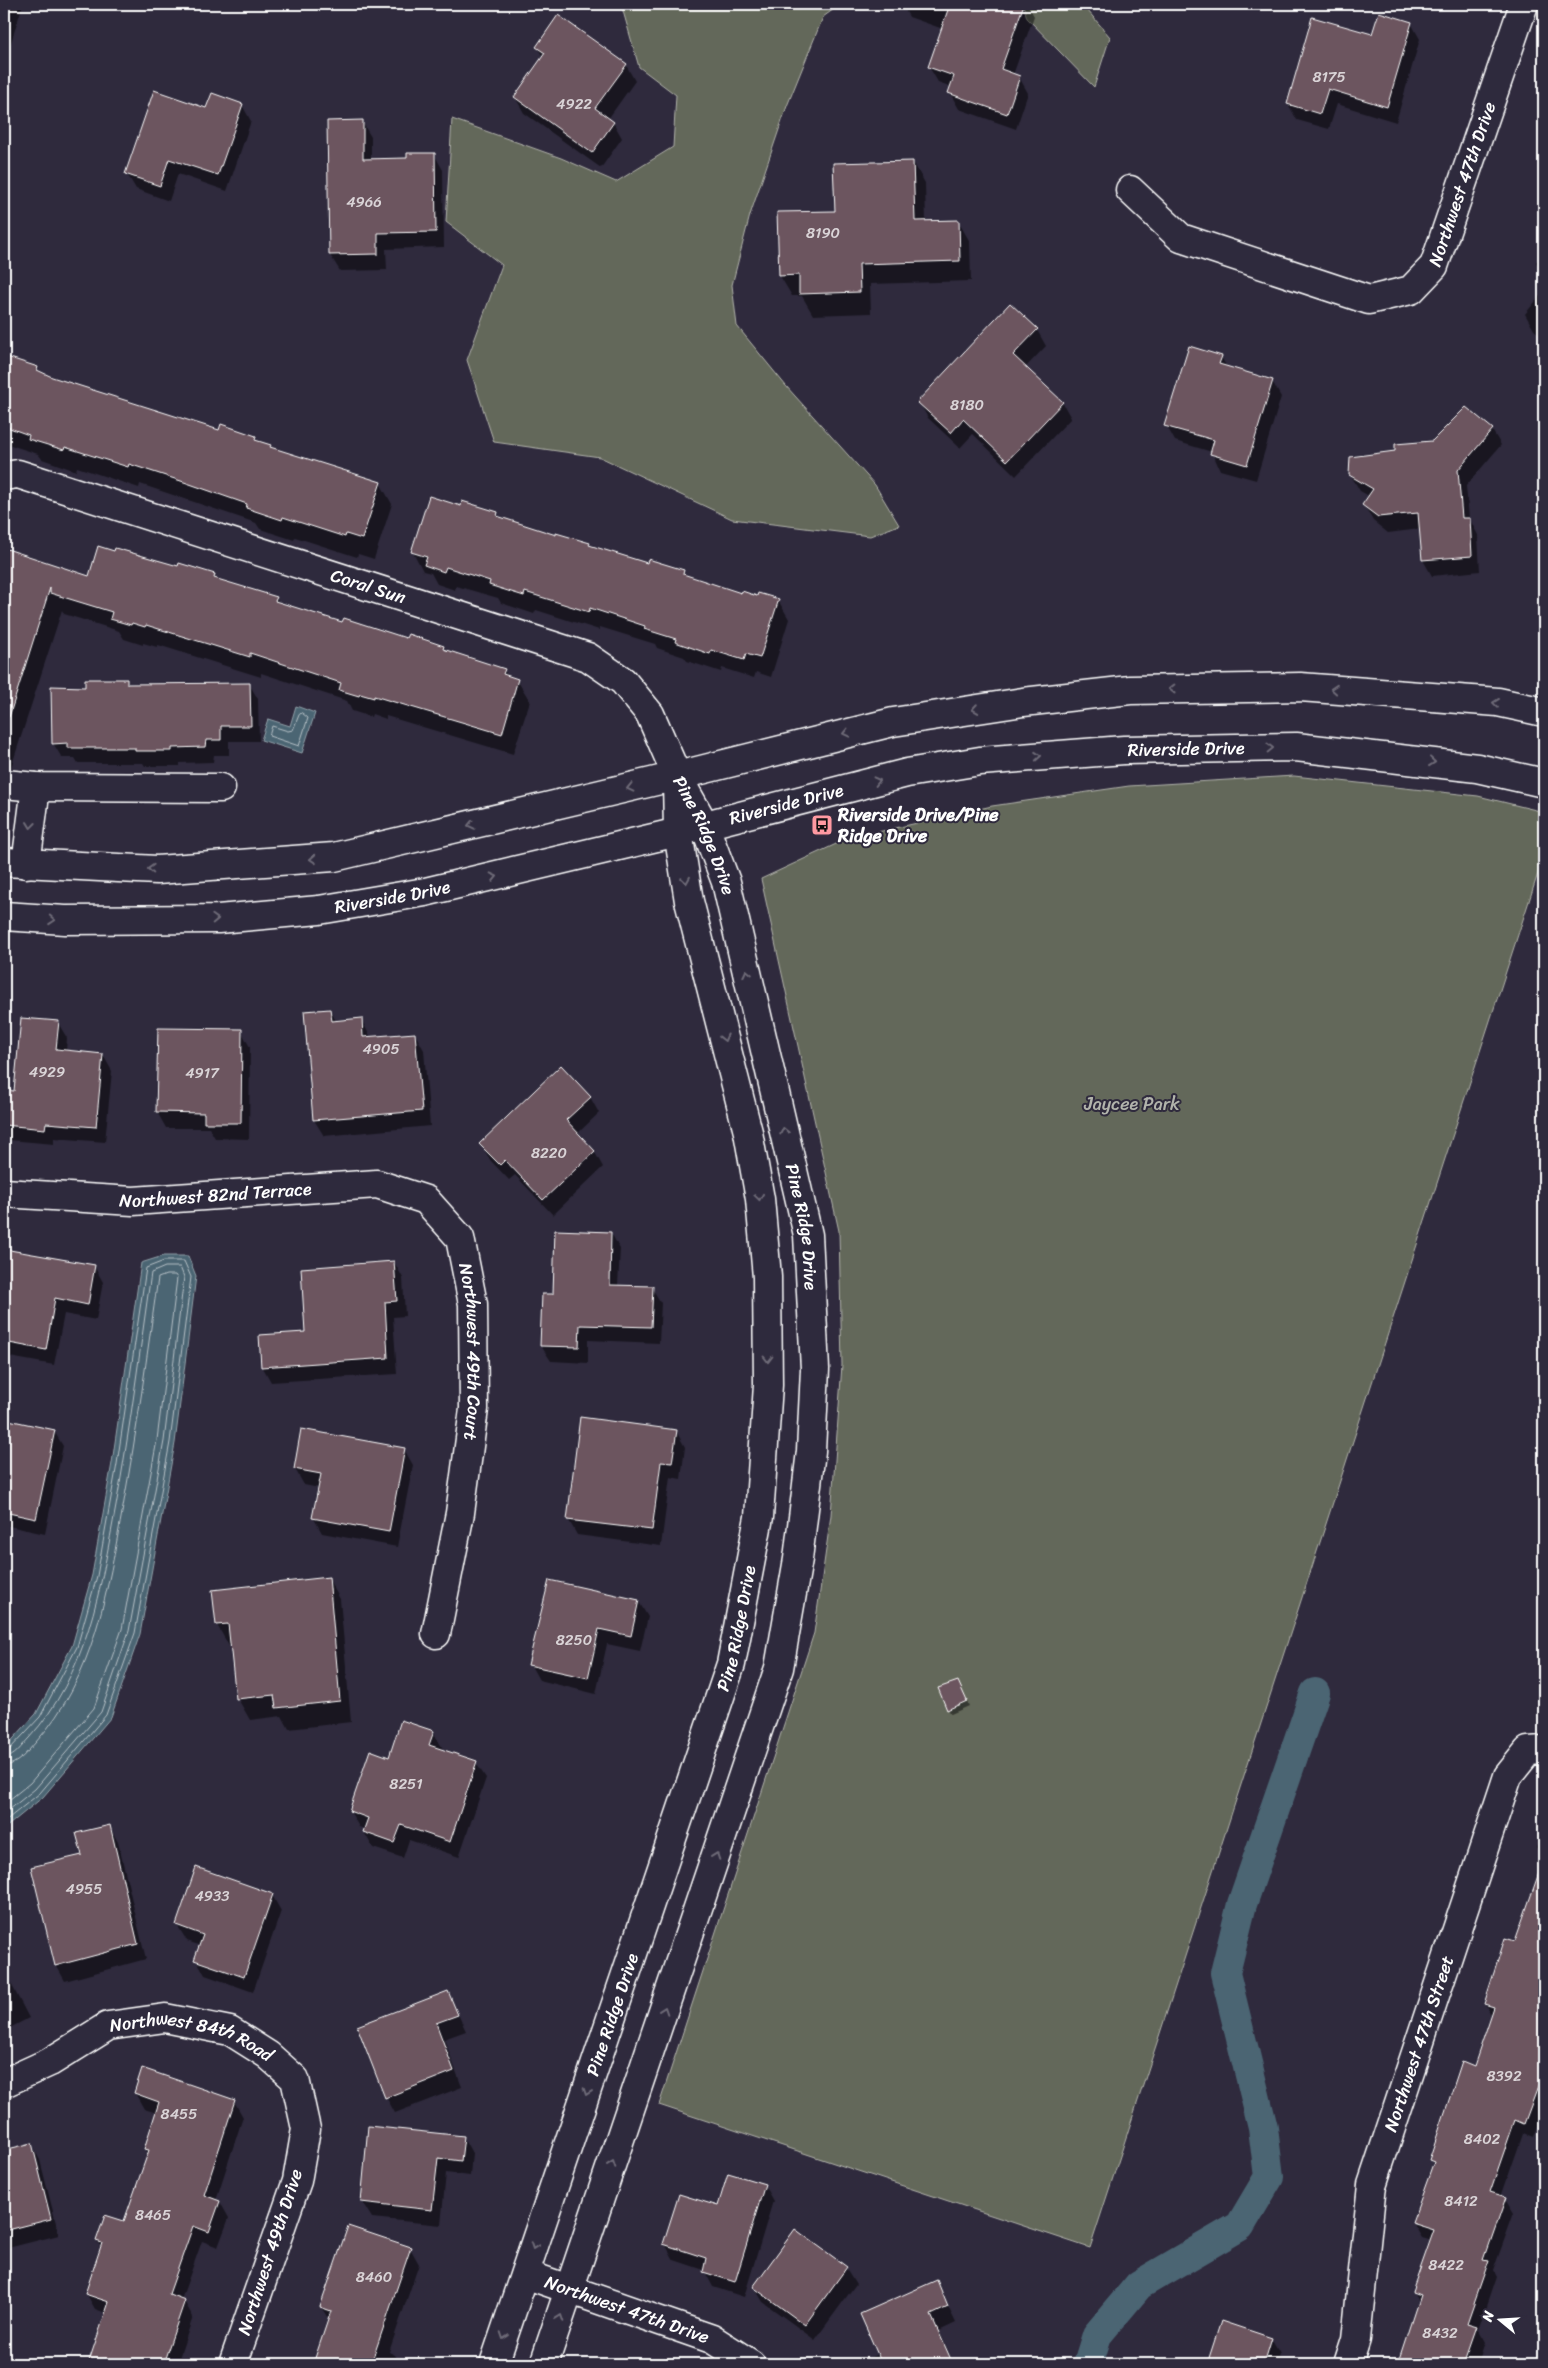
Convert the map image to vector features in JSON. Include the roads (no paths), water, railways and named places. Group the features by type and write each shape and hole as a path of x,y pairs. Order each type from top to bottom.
{"street":[{"name":"Northwest 47th Drive","path":"1130,190 1181,238 1369,300 1411,290 1434,266 1524,4"},
{"name":"Coral Sun","path":"4,476 18,474 588,657 623,681 650,714 677,776"},
{"path":"36,787 15,863 157,870 334,857 677,776 893,722 1023,702 1130,690 1300,687 1498,702 1544,712"},
{"name":"Riverside Drive","path":"4,916 64,920 218,919 319,910 425,892 678,832 916,772 980,761 1124,750 1296,747 1477,768 1544,784"},
{"name":"Pine Ridge Drive","path":"544,2364 780,1668 798,1559 811,1451 815,1369 808,1235 726,882 704,824 677,776"},
{"name":"Pine Ridge Drive","path":"494,2364 731,1664 759,1517 768,1385 767,1277 760,1200 748,1132 689,901 678,832 677,776"},
{"path":"4,784 36,787 221,788"},
{"name":"Northwest 82nd Terrace","path":"4,1193 133,1201 377,1184 426,1200"},
{"name":"Northwest 49th Court","path":"426,1200 460,1238 474,1304 474,1409 460,1513 436,1634"},
{"name":"Northwest 47th Street","path":"1348,2364 1356,2339 1372,2185 1508,1776 1528,1751 1544,1750"},
{"name":"Northwest 84th Road","path":"4,2083 50,2062 108,2026 164,2018 230,2031 268,2055 295,2079"},
{"name":"Northwest 49th Drive","path":"233,2364 297,2181 306,2130 295,2079"},
{"name":"Northwest 47th Drive","path":"525,2274 712,2339 752,2364"}],"water":[{"path":"296,706 315,713 302,753 261,740 268,719 290,726"},
{"path":"163,1256 188,1256 196,1276 175,1443 140,1634 111,1717 43,1797 4,1829 4,1749 36,1714 72,1646 92,1575 112,1463 141,1263"}],"waterway":[{"path":"1088,2364 1097,2335 1139,2285 1240,2226 1269,2177 1263,2128 1225,1973 1242,1904 1315,1693"}],"place":[{"name":"Riverside Drive/Pine Ridge Drive","path":"822,825"}],"park label":[{"name":"Jaycee Park","path":"1132,1104"}]}
